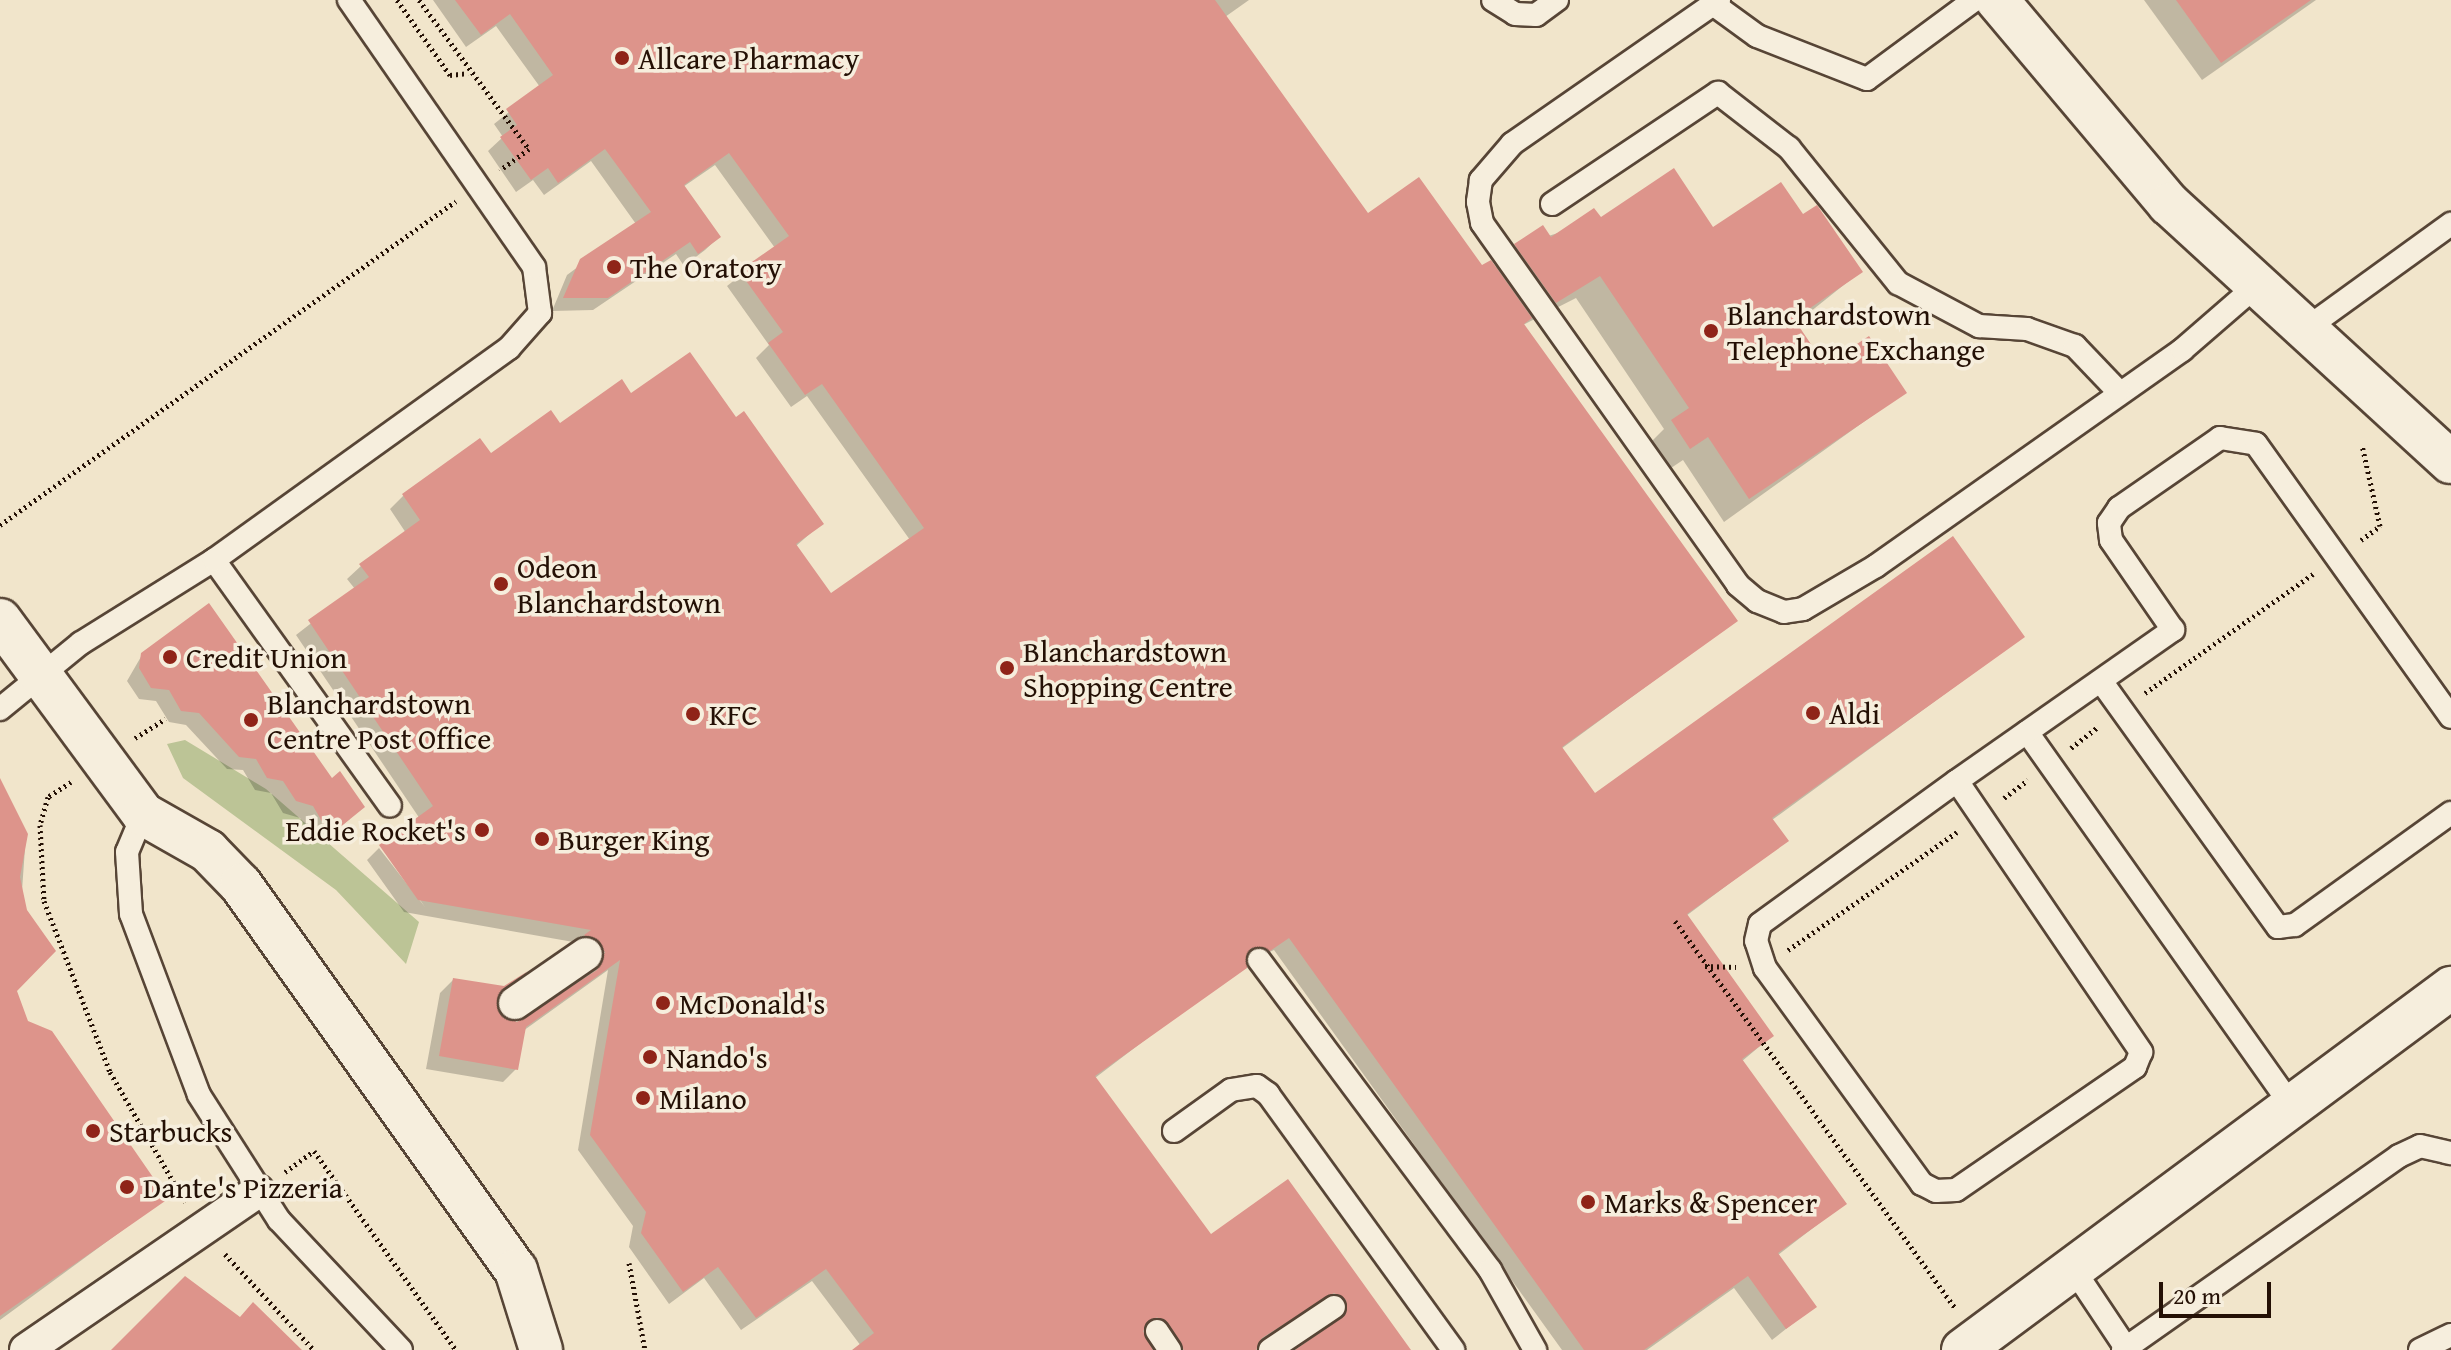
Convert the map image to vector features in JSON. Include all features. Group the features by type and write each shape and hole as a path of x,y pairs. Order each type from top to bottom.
{"street":[{"path":"1997,0 2169,204 2303,331 2451,462"},
{"path":"0,620 143,814 208,851 241,885 516,1270 541,1350"},
{"path":"515,1003 586,954"},
{"path":"1970,1345 2295,1110 2451,988"},
{"path":"26,1350 258,1191"}],"lane":[{"path":"0,709 102,628 214,560 532,327 541,288 534,267 349,0"},
{"path":"1493,0 1515,14 1536,15 1557,0"},
{"path":"1974,0 1867,79 1757,36 1716,2 1512,144 1481,180 1478,202 1482,223 1738,585 1784,612 1817,603 1876,566 2118,391 2256,286"},
{"path":"1552,204 1718,93 1789,148 1898,283 1979,326 2027,329 2075,346 2118,391"},
{"path":"2303,331 2449,231"},
{"path":"1957,781 2141,1052 2135,1067 1956,1190 1936,1191 1922,1184 1765,968 1756,941 1768,918 1957,781 2173,630 2111,540 2109,523 2169,474 2220,438 2256,444 2451,717"},
{"path":"214,560 390,806"},
{"path":"2101,681 2278,927 2295,925 2451,813"},
{"path":"2027,732 2295,1110"},
{"path":"143,814 126,867 140,949 199,1095 258,1191 401,1350"},
{"path":"1259,960 1490,1270 1535,1350"},
{"path":"1174,1131 1231,1090 1257,1086 1268,1094 1453,1350"},
{"path":"2074,1270 2125,1349 2399,1156 2420,1146 2451,1153"},
{"path":"1270,1350 1334,1307"},
{"path":"1157,1331 1170,1350"},
{"path":"2420,1350 2451,1335"}],"path":[{"path":"397,0 450,75 468,73"},
{"path":"0,525 529,149 468,73 419,0"},
{"path":"165,719 48,797 40,825 44,901 110,1072 202,1229 314,1350"},
{"path":"1675,921 1922,1255 1970,1345"},
{"path":"314,1151 456,1350"},
{"path":"629,1263 645,1350"}],"green space":[{"path":"185,740 266,789 419,922 406,964 336,890 183,778 167,744"}],"building":[{"name":"Blanchardstown Shopping Centre","path":"455,0 1215,0 1368,213 1419,177 1482,265 1491,260 1532,318 1524,324 1738,621 1562,747 1595,793 1953,536 2025,637 1772,818 1789,841 1687,914 1774,1036 1742,1059 1847,1204 1778,1253 1817,1307 1786,1329 1748,1276 1644,1350 1584,1350 1289,938 1270,951 1251,948 1247,968 1095,1076 1211,1234 1288,1179 1411,1350 1295,1350 1346,1314 1346,1300 1334,1293 1262,1338 1256,1350 1184,1350 1157,1317 1143,1331 1153,1350 852,1350 874,1333 826,1269 756,1318 718,1267 683,1292 641,1233 646,1212 590,1135 620,960 526,1027 518,1070 439,1056 453,978 504,986 528,971 498,996 500,1014 517,1022 597,970 605,952 584,935 591,930 418,900 379,845 433,806 308,620 369,577 359,564 420,520 402,494 480,438 491,453 551,410 560,423 622,379 631,393 690,352 736,417 744,411 824,524 796,544 831,593 924,528 822,384 805,395 768,343 783,332 739,271 789,236 729,153 684,185 721,237 698,254 690,242 608,298 563,298 580,259 651,212 605,149 558,183 548,168 531,180 500,137 517,125 506,109 553,75 510,14 481,35"},
{"path":"2176,0 2311,0 2221,63"},
{"name":"Blanchardstown Telephone Exchange","path":"1674,168 1713,227 1781,182 1803,214 1817,205 1863,272 1794,319 1825,365 1869,336 1907,393 1749,499 1708,437 1690,449 1671,420 1689,408 1600,276 1556,303 1514,244 1543,225 1551,237 1594,208 1601,217"},
{"path":"209,603 332,778 340,771 365,807 339,828 324,825 313,806 296,801 283,781 267,778 256,759 239,757 199,713 181,711 169,690 151,688 139,668 141,653"},
{"path":"0,778 28,834 20,877 27,910 56,951 17,991 28,1021 52,1031 168,1199 0,1316"},
{"path":"185,1276 240,1317 253,1302 302,1350 111,1350"}],"place":[{"name":"Allcare Pharmacy","path":"622,58"},
{"name":"The Oratory","path":"614,267"},
{"name":"Blanchardstown Telephone Exchange","path":"1711,331"},
{"name":"Odeon Blanchardstown","path":"501,584"},
{"name":"Credit Union","path":"170,657"},
{"name":"Blanchardstown Shopping Centre","path":"1007,668"},
{"name":"Aldi","path":"1813,713"},
{"name":"KFC","path":"693,714"},
{"name":"Blanchardstown Centre Post Office","path":"251,720"},
{"name":"Eddie Rocket's","path":"482,830"},
{"name":"Burger King","path":"542,839"},
{"name":"McDonald's","path":"663,1003"},
{"name":"Nando's","path":"650,1057"},
{"name":"Milano","path":"643,1098"},
{"name":"Starbucks","path":"93,1131"},
{"name":"Dante's Pizzeria","path":"127,1187"},
{"name":"Marks & Spencer","path":"1588,1202"}]}
